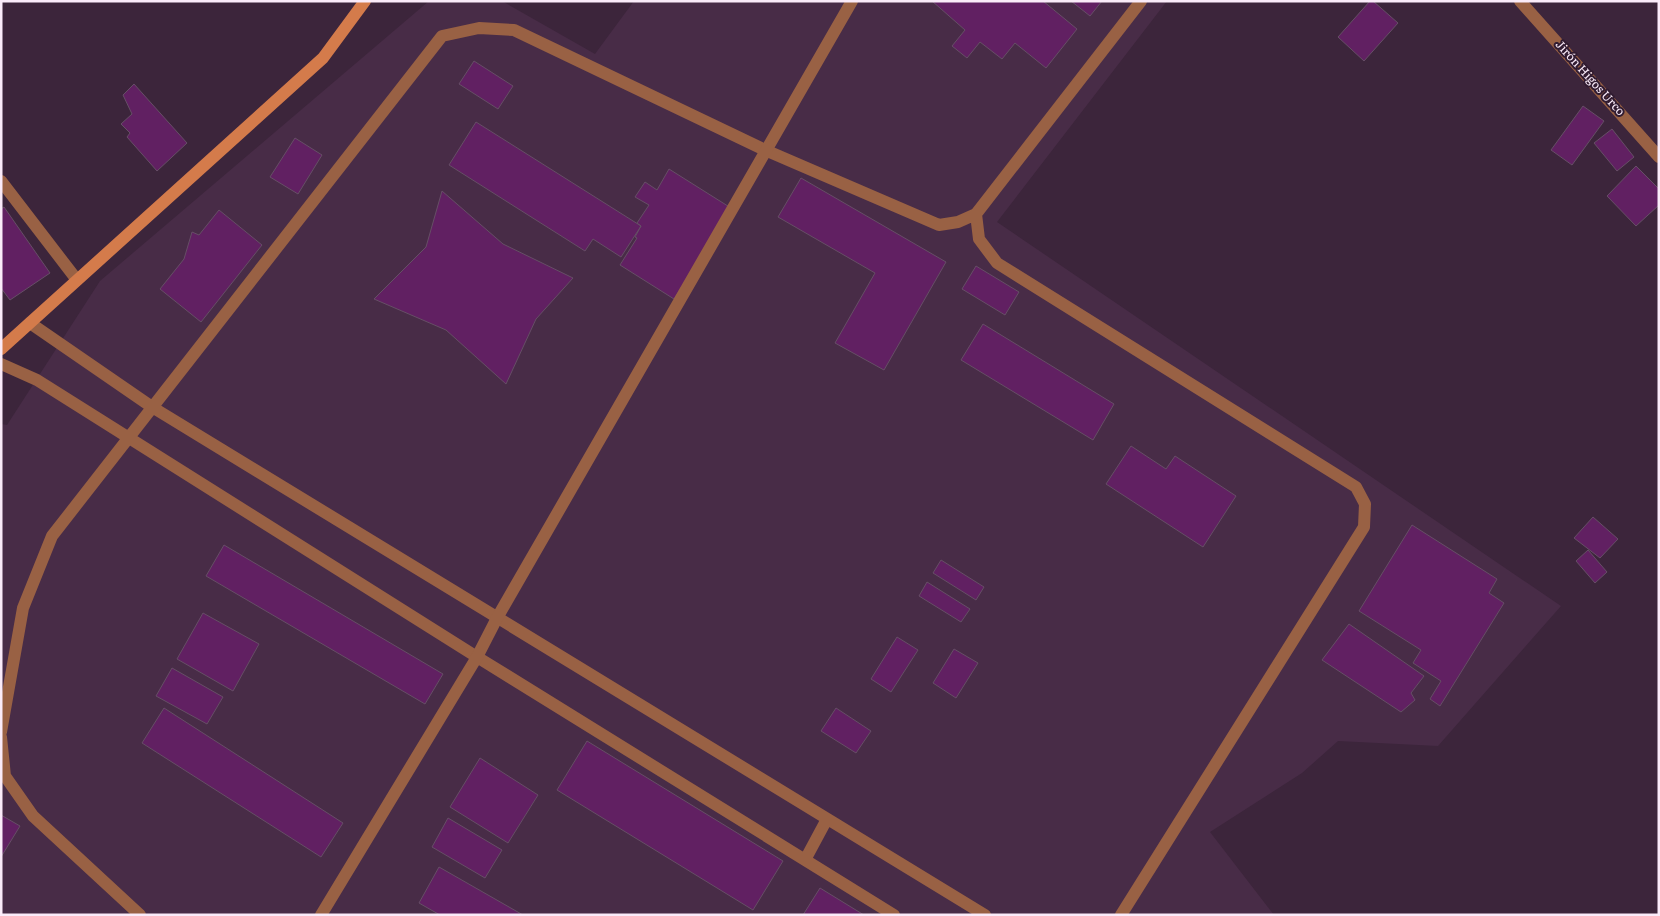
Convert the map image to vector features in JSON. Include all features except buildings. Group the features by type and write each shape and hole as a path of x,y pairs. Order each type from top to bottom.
{"main road":[{"path":"1,349 323,58 365,1"}],"street":[{"path":"321,915 477,657 852,1"},
{"path":"1,732 23,608 52,536 442,36 479,28 514,30 766,150 940,225 958,222 976,214 1141,1"},
{"name":"Jirón Higos Urco","path":"1520,1 1659,157"},
{"path":"1,181 77,280"},
{"path":"976,214 979,239 996,263 1356,487 1365,504 1364,527 1121,915"},
{"path":"30,323 152,407 985,915"},
{"path":"1,364 37,380 477,657 894,915"},
{"path":"1,737 5,776 33,816 140,915"},
{"path":"805,860 827,819"}],"shaded area":[{"path":"429,1 502,1 595,54 634,1 1167,1 997,222 1561,606 1438,746 1338,741 1302,773 1210,832 1274,915 1,915 1,424 7,425 100,281"}]}
